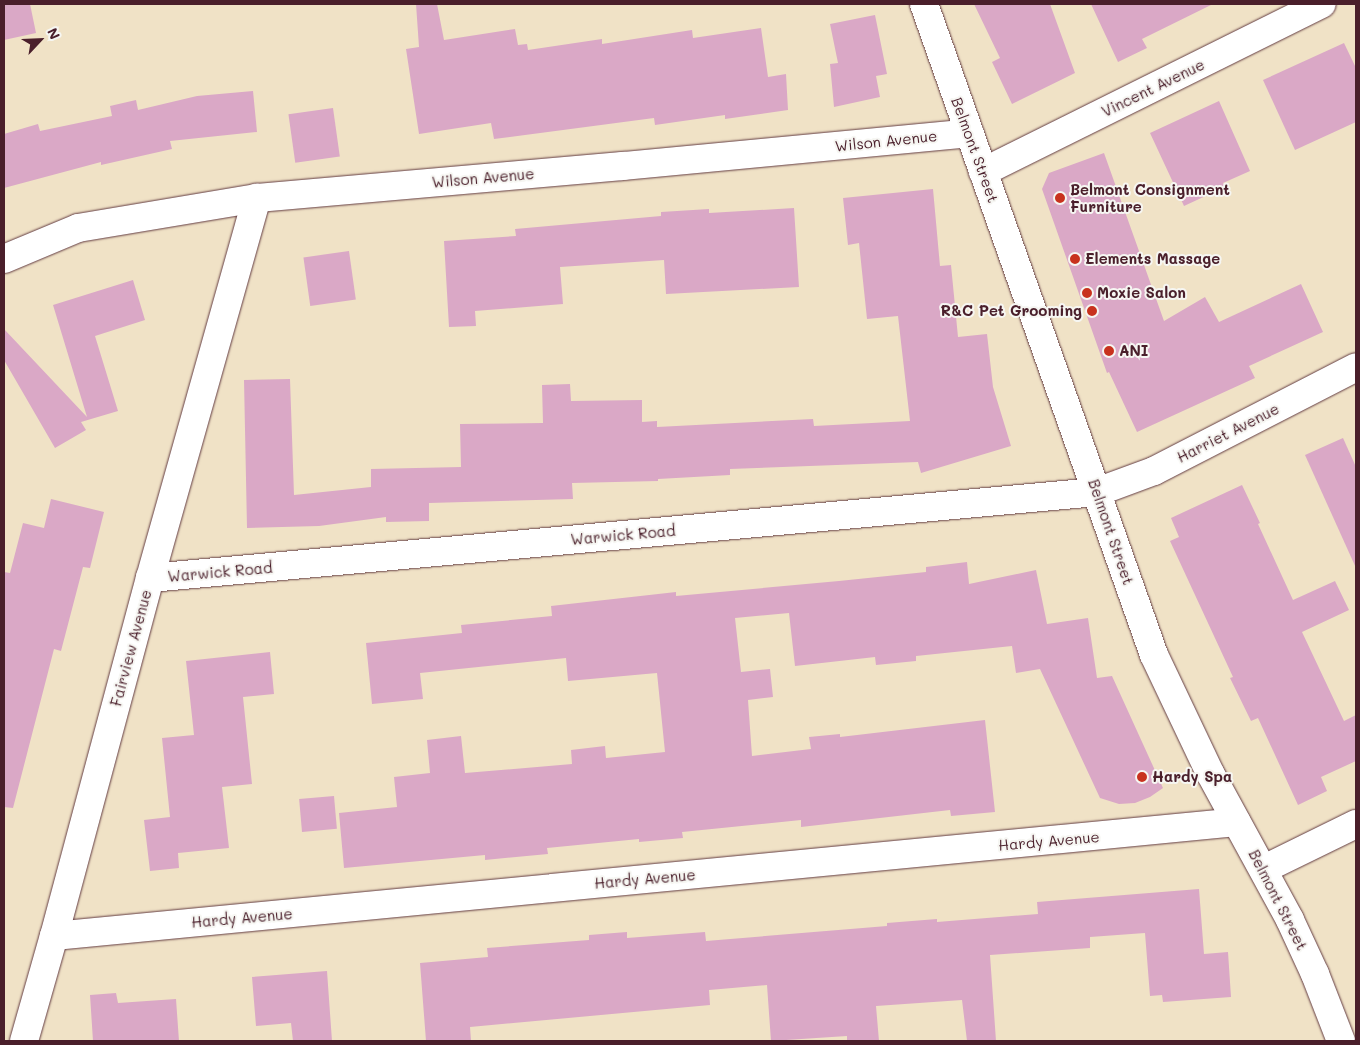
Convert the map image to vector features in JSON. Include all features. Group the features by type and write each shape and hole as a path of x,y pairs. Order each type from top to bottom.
{"street":[{"name":"Belmont Street","path":"924,4 1154,655 1181,716 1264,870 1316,974 1341,1041"},
{"name":"Vincent Avenue","path":"983,172 1322,4"},
{"name":"Wilson Avenue","path":"4,259 78,228 257,198 632,166 969,133"},
{"name":"Fairview Avenue","path":"24,1041 150,578 257,198"},
{"name":"Harriet Avenue","path":"1097,492 1154,471 1356,367"},
{"name":"Warwick Road","path":"150,578 1097,492"},
{"name":"Hardy Avenue","path":"54,936 1237,822"},
{"path":"1264,870 1356,824"}],"building":[{"path":"4,4 30,4 36,33 4,40"},
{"path":"416,4 437,4 444,40 515,29 518,45 527,44 528,50 602,39 602,44 692,30 693,38 761,28 768,77 786,74 788,110 725,119 725,115 655,125 654,118 494,139 491,123 419,134 406,49 419,47"},
{"path":"974,4 1050,4 1075,73 1012,104 992,62 1000,58"},
{"path":"1091,4 1213,4 1142,39 1147,48 1118,62"},
{"path":"875,15 887,74 876,76 880,97 834,107 830,64 838,63 830,24"},
{"path":"1344,43 1356,68 1356,122 1295,150 1263,80"},
{"path":"253,91 257,132 170,141 172,149 101,165 101,162 4,188 4,134 38,124 40,131 112,116 110,106 136,100 138,110 197,96"},
{"path":"1219,101 1250,171 1223,183 1225,187 1184,206 1150,133"},
{"path":"333,108 340,157 295,163 288,114"},
{"path":"1104,153 1164,321 1205,297 1219,322 1301,284 1323,332 1249,366 1255,378 1137,432 1109,372 1107,373 1042,189 1049,173"},
{"path":"933,189 940,266 951,265 958,337 987,334 993,387 1011,446 921,473 918,462 730,469 730,475 658,479 658,481 572,483 573,499 429,503 429,521 386,522 386,517 319,526 247,528 244,380 290,379 294,495 371,487 371,469 461,467 460,424 543,423 542,385 570,384 571,401 642,400 642,422 657,421 657,427 813,419 814,426 910,421 898,316 867,319 859,243 848,245 843,198"},
{"path":"794,208 799,287 666,294 664,260 560,267 563,304 475,311 476,326 449,327 444,241 516,236 515,229 661,216 661,212 709,209 709,213"},
{"path":"349,251 356,300 310,306 303,257"},
{"path":"133,280 145,320 95,336 118,411 81,422 86,430 55,448 4,360 4,329 87,417 53,305"},
{"path":"1343,438 1356,467 1356,568 1305,455"},
{"path":"1242,485 1293,600 1335,581 1349,610 1302,632 1344,721 1356,715 1356,761 1321,777 1327,791 1298,805 1258,718 1251,721 1230,678 1233,677 1170,541 1179,537 1171,518"},
{"path":"51,499 104,512 90,568 83,567 61,651 54,649 13,808 4,807 4,572 10,573 23,523 44,528"},
{"path":"967,562 969,584 1036,570 1047,624 1088,618 1097,678 1112,676 1163,788 1150,797 1135,803 1119,804 1100,798 1040,669 1016,673 1012,646 916,656 916,661 876,665 875,657 795,666 789,613 735,618 741,672 770,669 773,697 748,700 752,756 811,749 809,737 840,734 840,737 985,720 995,812 951,816 950,810 801,827 801,820 682,832 683,838 639,842 639,839 547,848 548,854 485,860 485,855 344,868 339,813 397,807 394,777 430,773 427,740 461,736 465,773 572,764 571,750 605,746 606,758 665,752 657,673 568,681 566,658 420,673 423,699 372,704 366,643 462,633 461,625 552,616 551,606 676,592 676,596 926,572 926,567"},
{"path":"270,652 274,694 243,697 252,784 222,787 229,848 178,853 179,868 150,871 144,820 170,817 162,738 194,735 186,661"},
{"path":"334,796 337,829 302,832 299,799"},
{"path":"1199,889 1204,954 1228,952 1231,997 1163,1002 1162,995 1150,996 1145,933 1090,937 1090,948 990,955 996,1041 967,1041 962,1000 876,1006 879,1041 847,1041 847,1036 771,1041 767,985 709,990 710,1005 470,1027 471,1041 426,1041 420,963 488,957 487,948 589,940 589,935 627,932 627,938 705,932 706,941 887,926 887,923 937,919 937,922 1038,914 1037,902"},
{"path":"327,971 332,1041 293,1041 291,1023 256,1026 252,977"},
{"path":"116,993 118,1003 176,999 179,1041 93,1041 90,995"}],"place":[{"name":"Belmont Consignment Furniture","path":"1060,198"},
{"name":"Elements Massage","path":"1075,259"},
{"name":"Moxie Salon","path":"1087,293"},
{"name":"R&C Pet Grooming","path":"1092,311"},
{"name":"ANI","path":"1109,351"},
{"name":"Hardy Spa","path":"1142,777"}]}
